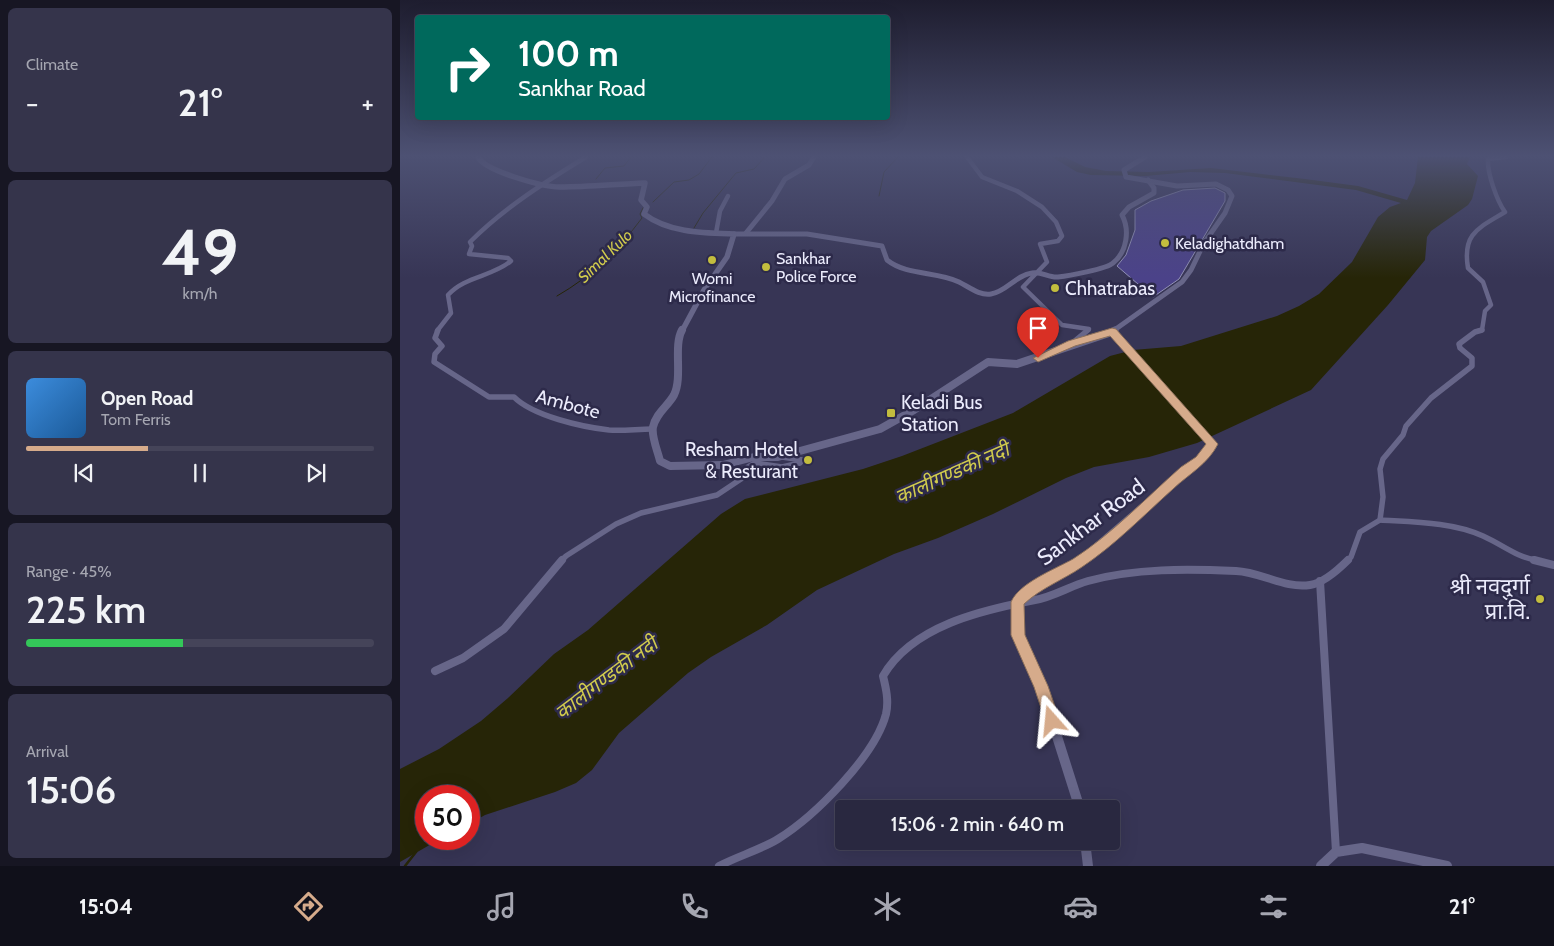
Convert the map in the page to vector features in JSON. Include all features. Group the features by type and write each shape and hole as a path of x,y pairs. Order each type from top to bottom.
{"main road":[{"path":"642,197 641,200 647,207 644,212 646,216 656,222 675,227 734,234 727,257 704,290 680,334 678,346 680,356 674,394 656,418 652,429 660,461 670,466 723,465 754,457 778,457 880,429 914,410 979,366 988,362 1017,364 1112,332"},
{"name":"Sankhar Road","path":"1018,602 1029,591 1079,562 1185,471 1201,460 1212,444 1112,332"},
{"path":"1018,602 1018,635 1041,686 1077,800"},
{"path":"1321,866 1336,852 1362,848 1447,866"},
{"path":"1086,850 1088,866"}],"street":[{"name":"Ambote","path":"524,197 484,228 470,242 472,246 469,254 508,258 511,261 502,268 466,280 451,291 448,296 451,313 436,332 435,338 442,346 435,354 434,362 489,397 514,397 524,407 547,416 609,430 652,429"},
{"path":"716,233 720,211 727,197"},
{"path":"746,234 774,197"},
{"path":"1028,197 1047,210 1061,229 1062,236 1058,241 1040,244 1047,262 1024,284 1024,289 1062,325 1089,329 1072,344"},
{"path":"734,234 807,234 882,246 885,258 902,268 948,278 986,294 997,292 1022,276 1036,272 1052,278 1112,265 1121,255 1127,238 1128,224 1122,215 1129,207 1146,197"},
{"path":"1112,332 1182,282 1191,270 1204,243 1225,213 1231,197"},
{"path":"1380,520 1383,497 1380,470 1383,459 1403,435 1406,426 1419,414 1431,398 1472,366 1472,358 1460,348 1460,344 1475,332 1482,330 1485,311 1491,305 1483,282 1468,268 1467,244 1474,231 1484,223 1489,223 1505,212 1496,200 1497,197"},
{"path":"435,671 463,658 504,629 555,566 566,556 616,524 641,513 717,494 742,479 748,467 756,463 782,467 802,461 778,457"},
{"path":"719,866 778,839 812,814 852,772 886,716 887,693 883,676 890,664 913,643 950,624 988,610 1018,602 1036,600 1089,581 1143,572 1238,571 1285,583 1311,585 1338,570 1351,557 1360,532 1380,520 1434,523 1482,534 1520,557 1554,565"},
{"path":"1320,581 1336,852"}],"water":[{"name":"कालीगण्डकी नदी","path":"1382,197 1398,197 1407,200 1408,197 1472,197 1468,205 1431,231 1427,237 1425,260 1388,305 1311,390 1197,443 1149,457 1094,467 1066,478 993,514 938,538 894,554 817,590 767,625 711,657 688,673 619,733 592,770 576,783 480,818 480,785 415,785 415,850 421,850 400,862 400,769 439,749 481,721 554,654 588,630 721,514 745,499 863,469 1013,413 1110,356 1133,350 1181,346 1277,316 1299,306 1319,294 1352,262 1378,217 1390,207 1401,203"}],"building":[{"name":"Keladighatdham","path":"1161,197 1225,197 1225,201 1179,279 1153,297 1117,266 1126,255 1135,230 1135,210"}],"waterway":[{"name":"Simal Kulo","path":"653,202 658,197"},
{"path":"694,228 716,197"},
{"name":"Simal Kulo","path":"557,296 582,280 604,262 642,218 640,214 643,208"},
{"path":"405,866 416,852"}],"place":[{"name":"Keladighatdham","path":"1165,243"},
{"name":"Womi Microfinance","path":"712,260"},
{"name":"Sankhar Police Force","path":"766,267"},
{"name":"Chhatrabas","path":"1055,288"},
{"name":"Keladi Bus Station","path":"891,413"},
{"name":"Resham Hotel & Resturant","path":"808,460"},
{"name":"श्री नवदुर्गा प्रा.वि.","path":"1540,599"}],"route":[{"path":"1038,358 1072,344 1112,332 1212,444 1201,460 1185,471 1120,529 1079,562 1029,591 1018,602 1018,635 1041,686 1052,721"}]}
